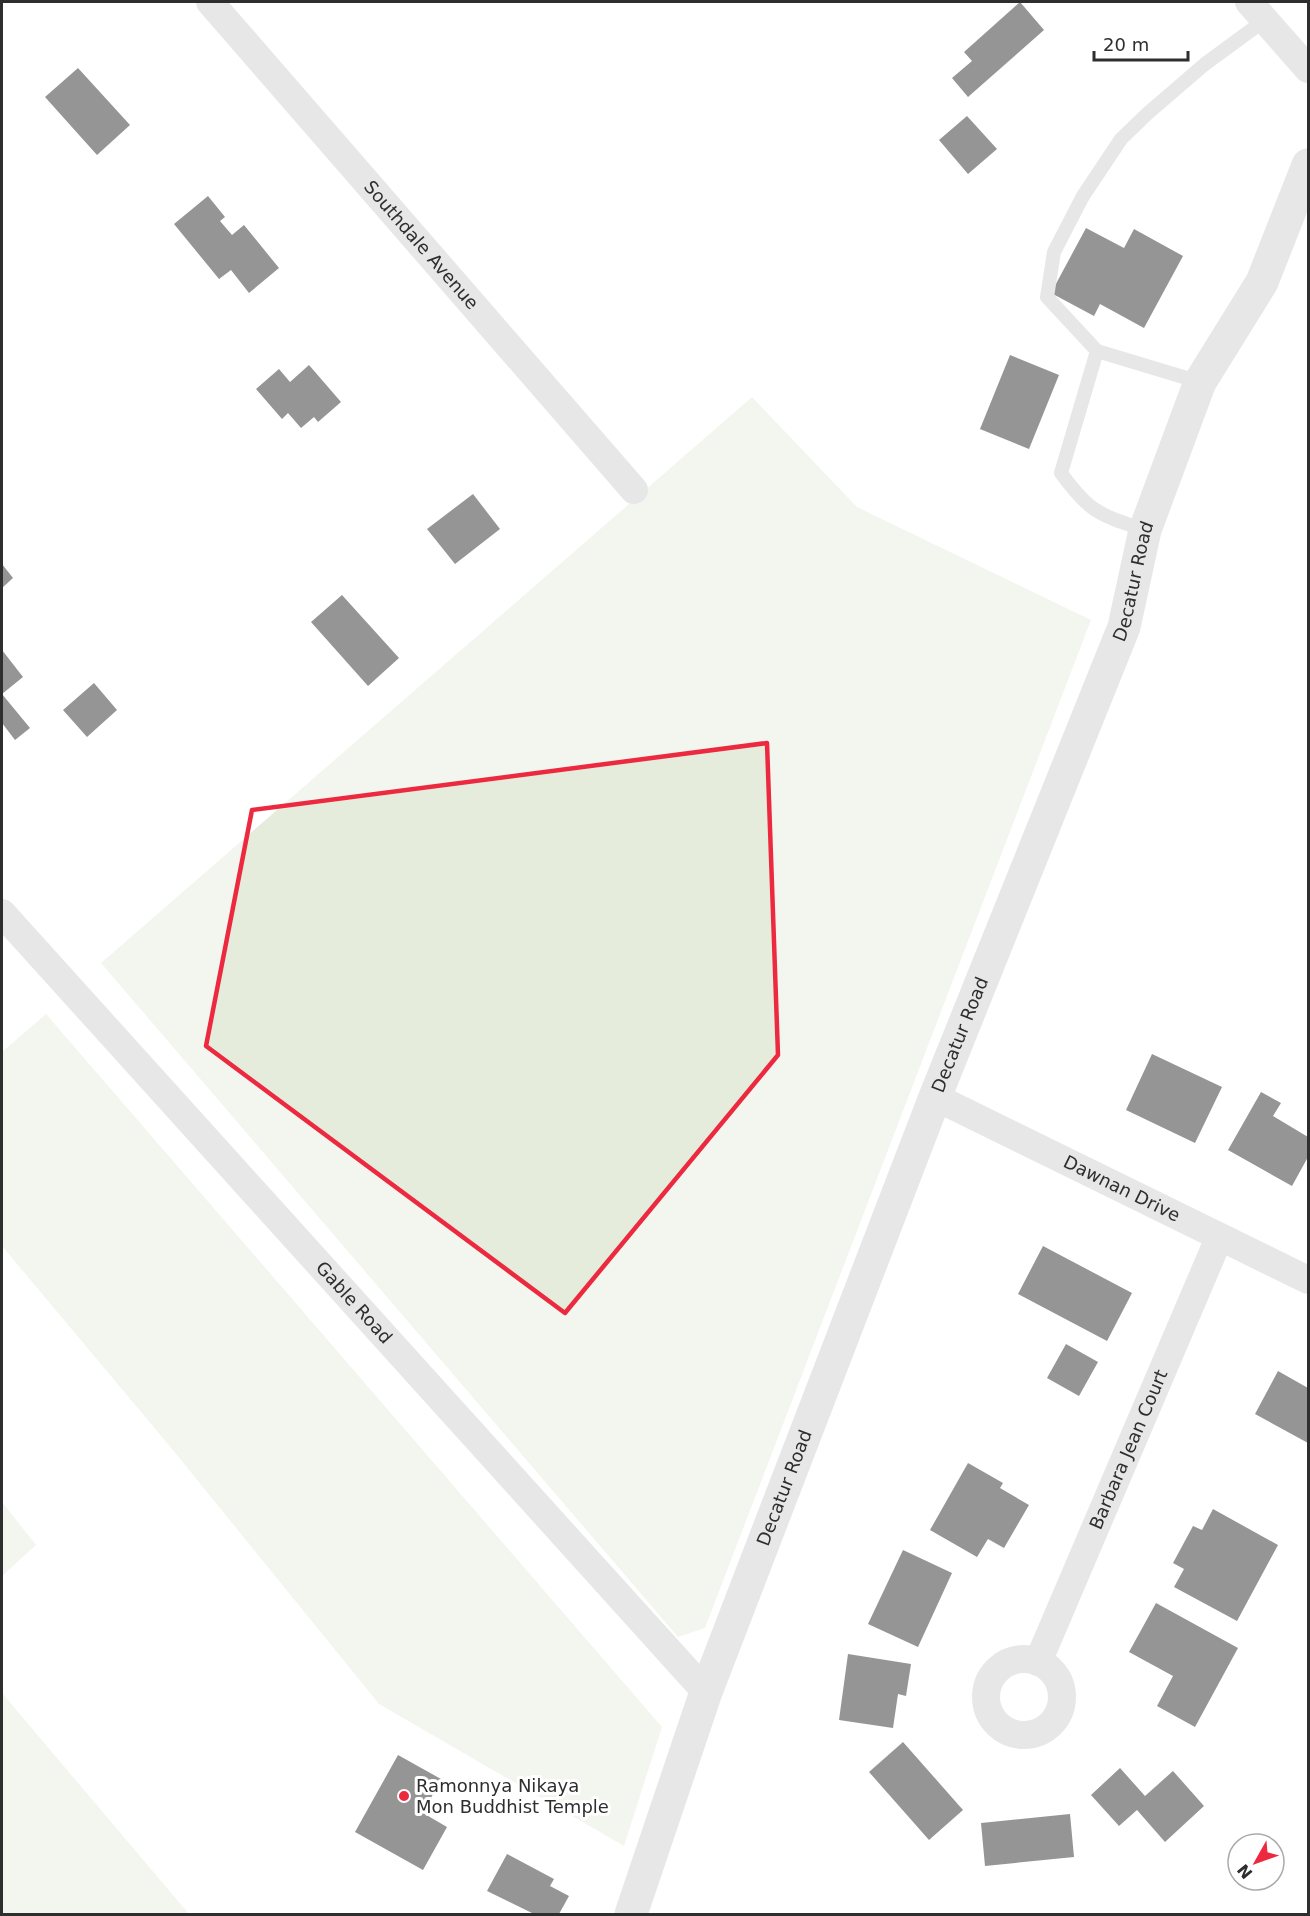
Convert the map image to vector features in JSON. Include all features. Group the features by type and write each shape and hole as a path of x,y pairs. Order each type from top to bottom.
{"street":[{"name":"Southdale Avenue","path":"210,2 634,490"},
{"path":"1257,10 1308,69"},
{"name":"Decatur Road","path":"631,1914 706,1692 935,1097 1124,627 1145,531 1200,382 1262,282 1308,165"},
{"name":"Gable Road","path":"2,913 706,1692"},
{"name":"Dawnan Drive","path":"935,1097 1308,1280"},
{"name":"Barbara Jean Court","path":"1038,1662 1219,1238"}],"lane":[{"path":"1200,382 1097,351 1047,297 1054,252 1083,196 1121,139 1148,112 1205,64 1257,10"},
{"path":"1097,351 1061,473 1076,493 1098,514 1145,531"}],"highlighted area":[{"path":"767,743 778,1055 565,1313 206,1046 252,810"}],"green space":[{"path":"752,397 857,507 1091,620 705,1628 678,1637 101,963"},
{"path":"46,1014 662,1727 624,1846 379,1704 172,1449 2,1246 2,1052"},
{"path":"2,1502 36,1545 2,1576"},
{"path":"2,1693 189,1914 2,1914"}],"building":[{"path":"1020,2 1044,30 968,97 952,78 972,61 964,52"},
{"path":"78,68 130,125 97,155 45,97"},
{"path":"967,116 997,149 968,174 939,140"},
{"path":"208,196 225,217 220,221 232,235 244,225 279,268 249,293 231,270 219,279 174,224"},
{"path":"1086,228 1124,248 1134,229 1183,256 1144,328 1100,304 1094,316 1051,293"},
{"path":"1010,355 1059,375 1029,449 980,429"},
{"path":"309,365 341,402 318,422 314,417 301,428 288,413 282,419 256,389 279,369 290,382"},
{"path":"473,494 500,529 455,564 427,529"},
{"path":"2,564 13,578 2,588"},
{"path":"342,595 399,658 368,686 311,622"},
{"path":"2,650 23,677 2,694"},
{"path":"94,683 117,710 87,737 63,710"},
{"path":"2,694 30,728 15,740 2,723"},
{"path":"1152,1054 1222,1087 1195,1143 1126,1110"},
{"path":"1261,1092 1281,1103 1273,1116 1308,1137 1308,1157 1292,1186 1228,1150"},
{"path":"1043,1246 1132,1293 1107,1341 1018,1294"},
{"path":"1066,1344 1098,1362 1079,1396 1047,1378"},
{"path":"1278,1371 1308,1388 1308,1443 1255,1414"},
{"path":"968,1463 1003,1483 1000,1488 1029,1505 1004,1548 988,1539 977,1557 930,1530"},
{"path":"1213,1509 1278,1545 1237,1621 1174,1587 1184,1569 1173,1563 1193,1526 1202,1530"},
{"path":"903,1550 952,1573 918,1647 868,1624"},
{"path":"1156,1603 1238,1648 1195,1727 1157,1706 1173,1676 1129,1652"},
{"path":"848,1654 911,1664 906,1696 898,1694 893,1728 839,1720"},
{"path":"903,1742 963,1810 929,1840 869,1772"},
{"name":"Ramonnya Nikaya Mon Buddhist Temple","path":"398,1755 441,1779 423,1813 447,1827 423,1870 355,1832"},
{"path":"1120,1768 1145,1796 1173,1771 1204,1806 1165,1842 1137,1810 1119,1826 1091,1795"},
{"path":"1070,1814 1074,1857 985,1866 981,1823"},
{"path":"507,1854 554,1879 550,1886 569,1896 559,1914 534,1914 487,1891"}],"place":[{"name":"Ramonnya Nikaya Mon Buddhist Temple","path":"404,1796"}]}
